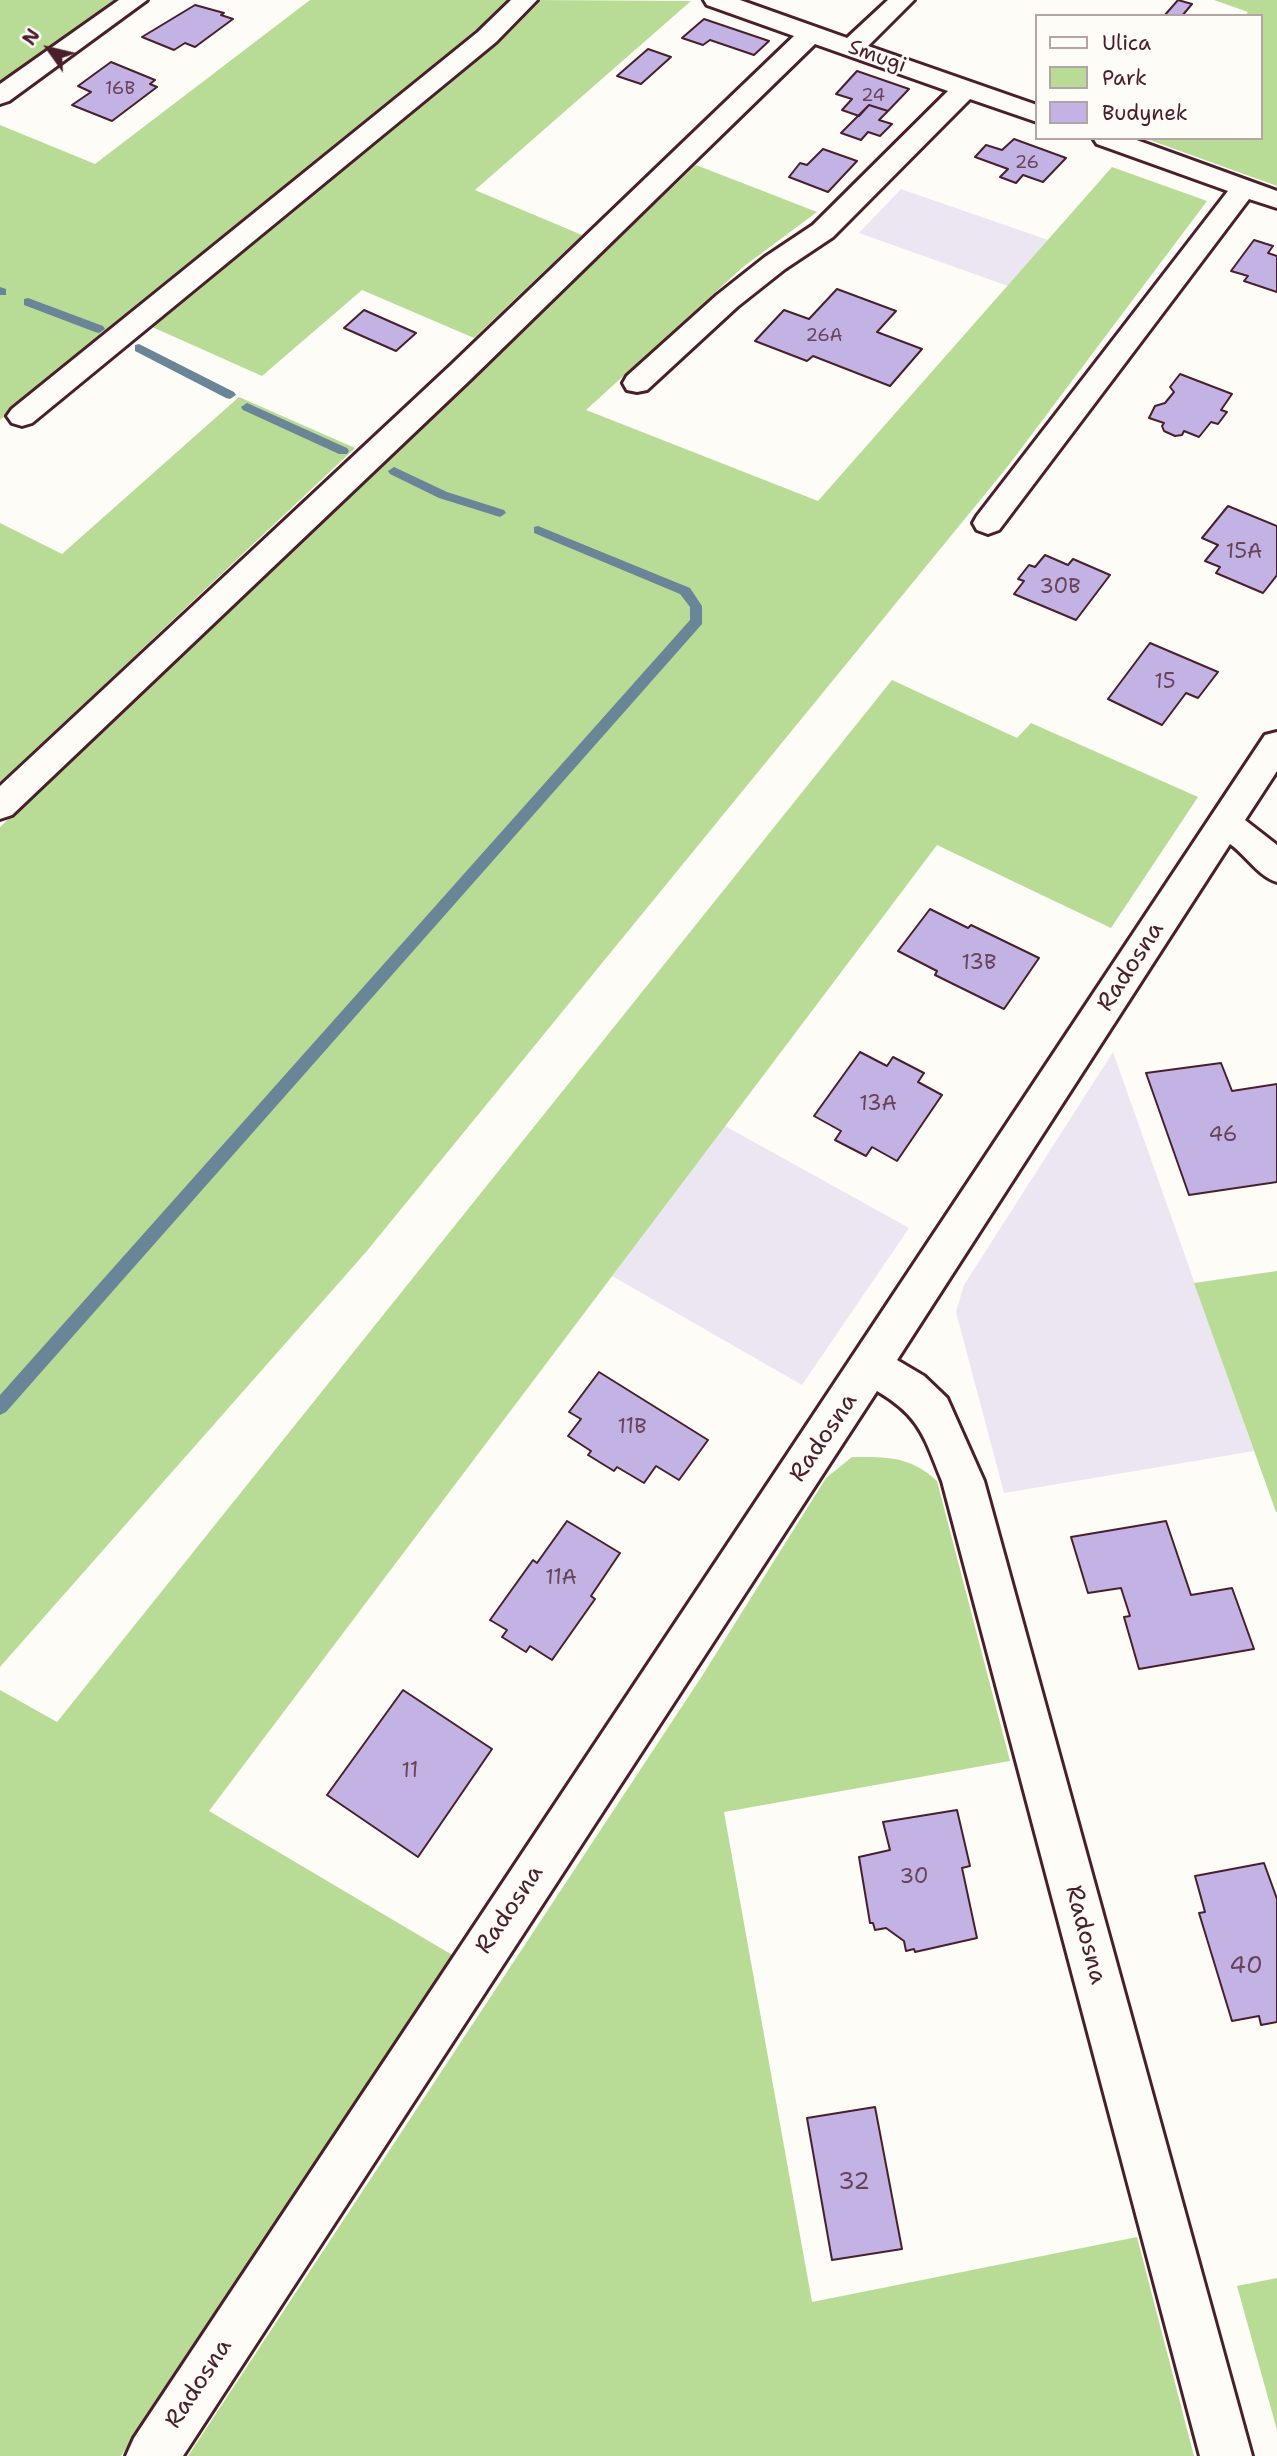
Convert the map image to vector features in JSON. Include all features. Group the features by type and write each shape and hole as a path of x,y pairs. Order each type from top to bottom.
{"street":[{"path":"0,96 135,0"},
{"path":"22,416 487,37 525,0"},
{"name":"Smugi","path":"716,0 1036,114"},
{"path":"851,48 902,0"},
{"path":"0,806 461,372 811,33"},
{"path":"637,383 727,301 775,263 822,231 966,88"},
{"path":"1111,140 1277,200"},
{"path":"989,523 1244,188"},
{"name":"Radosna","path":"152,2456 871,1366 1277,744"},
{"path":"1225,824 1259,847 1277,869"},
{"name":"Radosna","path":"871,1366 910,1389 933,1411 962,1481 1226,2456"}],"shaded area":[{"path":"901,189 1048,240 1008,286 859,233"},
{"path":"1113,1052 1254,1451 1004,1493 956,1312 964,1285"},
{"path":"725,1126 909,1228 802,1385 612,1276"}],"green space":[{"path":"0,0 119,0 0,85"},
{"path":"310,0 514,0 0,420 0,125 95,164"},
{"path":"535,0 691,1 475,190 582,235 474,338 362,290 262,376 150,326 498,40"},
{"path":"1214,0 1277,0 1277,186 1150,140 1263,140 1263,14 1246,14 1248,12"},
{"path":"696,165 817,212 743,267 586,410 818,501 1112,167 1207,201 1008,466 366,1252 0,1667 0,827"},
{"path":"239,397 355,448 0,783 0,523 62,554"},
{"path":"892,680 1017,738 1031,723 1198,797 1111,928 937,845 209,1811 454,1956 121,2456 0,2456 0,1690 57,1722"},
{"path":"1277,1271 1277,1512 1276,1512 1194,1283"},
{"path":"852,1457 877,1457 908,1462 937,1481 1010,1761 724,1812 812,2302 1137,2237 1194,2456 188,2456 702,1676 826,1478"},
{"path":"1277,2278 1277,2430 1237,2286"}],"building":[{"path":"1178,0 1192,4 1184,14 1166,14"},
{"path":"195,5 224,13 221,15 233,19 195,47 185,43 174,50 142,37"},
{"path":"704,19 769,41 754,55 710,40 703,45 682,38"},
{"path":"648,49 671,57 641,84 617,76"},
{"path":"111,62 155,80 150,84 157,87 112,121 72,105 91,92 78,86"},
{"path":"857,71 909,89 888,111 869,105 859,116 842,110 852,99 836,94"},
{"path":"869,105 888,111 879,120 892,124 880,136 868,132 861,140 841,133"},
{"path":"1014,139 1066,158 1043,182 1023,175 1016,183 1000,177 1008,169 975,157 986,145 1002,150"},
{"path":"823,149 857,161 828,192 789,177 800,163 807,165"},
{"path":"1254,240 1273,246 1268,253 1277,256 1277,292 1244,281 1248,276 1231,271"},
{"path":"837,289 896,311 877,332 922,349 890,386 813,356 807,361 755,341 784,310 809,319"},
{"path":"364,310 416,333 396,351 344,328"},
{"path":"1180,374 1232,394 1221,410 1227,412 1218,424 1211,422 1199,437 1184,431 1182,435 1175,436 1164,431 1164,423 1149,418 1155,406 1165,403 1174,392 1170,387"},
{"path":"1228,506 1277,526 1277,575 1263,593 1216,573 1220,567 1205,561 1218,545 1202,538"},
{"path":"1045,555 1068,565 1073,559 1110,575 1076,620 1014,594 1024,581 1018,579 1029,565 1035,567"},
{"path":"1150,643 1218,672 1198,698 1186,693 1162,725 1108,699"},
{"path":"930,909 968,928 971,925 1039,958 1004,1009 935,975 937,971 898,951"},
{"path":"860,1052 887,1066 893,1057 924,1073 918,1082 942,1095 897,1161 872,1147 866,1156 835,1140 841,1131 814,1116"},
{"path":"1221,1063 1232,1091 1277,1084 1277,1182 1189,1195 1146,1073"},
{"path":"599,1372 708,1440 679,1480 656,1466 644,1483 617,1467 614,1471 588,1455 591,1451 568,1436 581,1419 569,1412"},
{"path":"567,1521 620,1553 591,1596 595,1599 552,1660 530,1646 526,1652 502,1637 507,1630 490,1620 533,1560 537,1563"},
{"path":"1166,1521 1191,1595 1232,1588 1254,1649 1139,1669 1124,1617 1130,1616 1121,1588 1088,1593 1071,1537"},
{"path":"403,1690 492,1749 418,1857 327,1795"},
{"path":"957,1810 970,1866 962,1868 977,1938 915,1952 914,1949 906,1951 904,1941 886,1928 875,1930 873,1923 870,1923 859,1857 890,1850 883,1822"},
{"path":"1264,1863 1277,1899 1277,2022 1261,2025 1259,2016 1232,2021 1199,1913 1205,1912 1195,1876"},
{"path":"875,2107 902,2249 832,2260 807,2118"}],"waterway":[{"path":"28,302 99,329"},
{"path":"139,348 230,395"},
{"path":"247,407 343,451"},
{"path":"394,471 443,495 500,513"},
{"path":"0,1407 697,621 696,606 685,591 538,530"}]}
